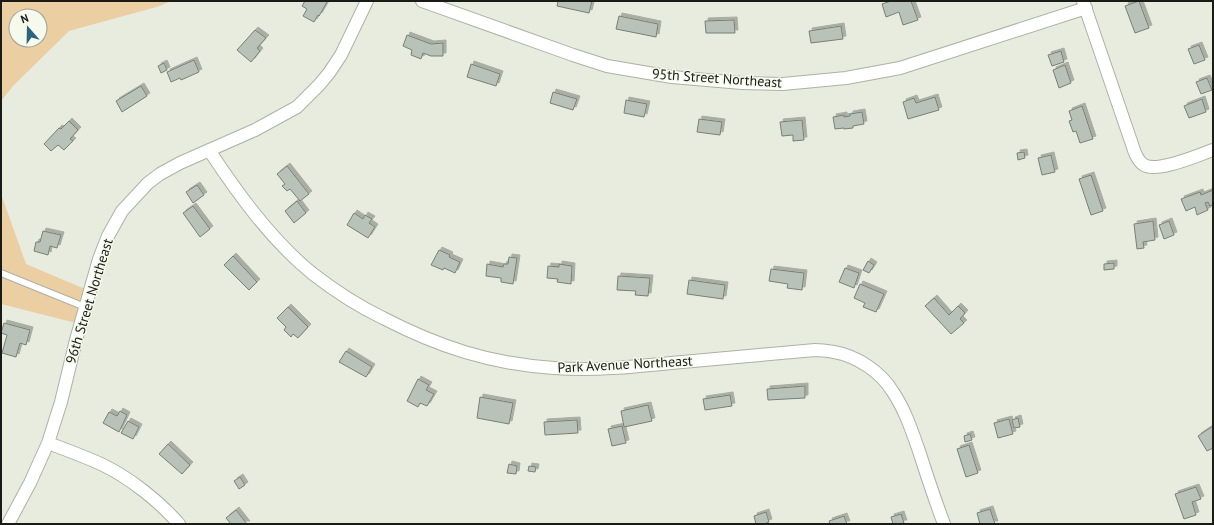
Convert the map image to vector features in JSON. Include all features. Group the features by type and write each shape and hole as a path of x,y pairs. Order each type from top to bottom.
{"street":[{"name":"96th Street Northeast","path":"8,524 30,483 48,443 61,402 85,307 99,259 108,236 122,211 148,183 160,174 255,130 297,107 319,85 337,61 367,1"},
{"name":"95th Street Northeast","path":"422,1 607,66 672,77 770,84 846,78 900,68 1085,4"},
{"path":"1085,4 1139,161 1144,165 1163,167 1213,150"},
{"name":"Park Avenue Northeast","path":"209,150 232,185 265,225 287,250 312,273 337,292 397,326 437,344 468,354 509,364 555,369 625,367 815,350 834,352 852,357 866,365 893,391 902,408 911,431 944,524"},
{"path":"48,443 104,466 121,476 143,491 179,524"}],"lane":[{"path":"2,273 85,307"}],"shaded area":[{"path":"1,1 171,1 160,6 69,31 13,86 1,101"},
{"path":"1,194 26,264 85,289 76,323 1,304"}],"building":[{"path":"305,1 327,2 314,22 303,16 307,9 302,6"},
{"path":"558,1 592,1 589,13 557,6"},
{"path":"891,1 911,1 918,20 903,25 899,12 886,17 882,4"},
{"path":"1139,1 1149,28 1135,33 1125,6"},
{"path":"619,16 658,24 656,37 616,29"},
{"path":"734,20 735,33 706,33 705,21"},
{"path":"841,26 843,39 811,43 809,31"},
{"path":"255,30 266,38 257,48 260,51 251,62 237,50"},
{"path":"407,35 431,44 443,43 443,56 431,56 423,53 421,59 411,55 412,50 403,46"},
{"path":"1199,45 1205,60 1194,64 1188,49"},
{"path":"1061,51 1064,62 1052,66 1048,55"},
{"path":"194,60 199,72 181,80 180,78 171,82 167,72"},
{"path":"164,63 167,70 161,73 158,66"},
{"path":"471,64 500,74 496,86 467,77"},
{"path":"1065,65 1071,83 1059,88 1053,70"},
{"path":"1207,78 1212,90 1201,94 1196,82"},
{"path":"141,86 147,96 122,112 116,101"},
{"path":"553,92 577,99 573,110 550,103"},
{"path":"935,97 939,110 908,119 903,102 914,98 916,103"},
{"path":"1202,99 1206,112 1189,118 1184,106"},
{"path":"626,100 647,104 644,117 624,113"},
{"path":"1082,106 1093,139 1080,143 1076,131 1073,132 1069,121 1072,120 1069,111"},
{"path":"862,112 864,124 853,126 853,128 835,129 833,117 844,115 844,117 850,116 850,114"},
{"path":"699,119 722,122 720,135 697,132"},
{"path":"802,120 804,140 793,141 793,135 782,136 780,122"},
{"path":"69,121 78,130 70,139 73,141 64,150 58,145 51,151 44,144 59,128 61,129"},
{"path":"1024,152 1025,158 1018,160 1017,153"},
{"path":"1051,155 1055,172 1042,175 1038,158"},
{"path":"287,166 309,194 300,201 290,189 287,191 282,186 285,184 277,174"},
{"path":"1091,175 1103,211 1091,215 1079,179"},
{"path":"197,185 204,195 193,203 186,192"},
{"path":"1213,190 1213,205 1210,206 1208,202 1205,203 1208,210 1197,215 1195,207 1186,211 1181,199 1200,192 1201,195"},
{"path":"297,201 306,213 294,223 285,211"},
{"path":"193,206 210,229 200,237 183,213"},
{"path":"354,213 363,219 365,215 372,219 369,223 375,227 368,238 347,225"},
{"path":"1153,221 1155,240 1143,242 1144,248 1137,249 1134,224"},
{"path":"1169,221 1174,235 1164,239 1159,225"},
{"path":"43,231 61,235 57,248 50,246 48,255 34,251 36,242 40,242"},
{"path":"439,250 460,262 455,273 444,268 443,270 431,265"},
{"path":"233,256 257,282 249,290 224,265"},
{"path":"509,257 517,258 513,284 501,282 501,278 486,276 487,264 503,267 504,264 508,264"},
{"path":"868,261 874,265 869,273 863,270"},
{"path":"1114,263 1114,269 1104,270 1104,264"},
{"path":"559,264 572,266 571,284 557,282 558,279 547,278 548,266 559,267"},
{"path":"845,268 859,273 854,288 839,282"},
{"path":"771,269 804,273 802,290 787,288 788,284 769,281"},
{"path":"618,276 650,278 648,296 635,295 636,291 617,290"},
{"path":"689,280 725,285 723,299 687,294"},
{"path":"860,284 884,294 876,312 863,307 865,303 854,298"},
{"path":"934,298 949,315 958,306 965,313 960,319 964,323 951,334 925,306"},
{"path":"288,307 308,327 298,338 293,334 291,337 284,330 286,327 277,318"},
{"path":"4,323 30,330 26,345 20,343 16,357 2,353 7,335 1,333"},
{"path":"346,351 372,367 366,377 339,362"},
{"path":"418,379 429,385 426,390 434,394 427,406 420,403 418,407 407,401"},
{"path":"805,386 805,398 768,400 767,389"},
{"path":"730,395 732,406 705,410 703,399"},
{"path":"480,397 513,403 509,424 477,418"},
{"path":"648,405 652,421 624,427 621,411"},
{"path":"120,411 127,415 119,432 103,423 109,412 117,416"},
{"path":"1018,418 1020,427 1014,428 1012,420"},
{"path":"1009,419 1013,434 998,438 994,423"},
{"path":"577,420 578,433 545,435 544,422"},
{"path":"128,421 139,427 133,439 121,433"},
{"path":"622,426 626,443 612,446 608,429"},
{"path":"1213,426 1213,448 1207,451 1198,436"},
{"path":"970,434 972,440 965,442 964,436"},
{"path":"168,444 190,465 182,474 159,454"},
{"path":"969,445 978,473 966,477 957,449"},
{"path":"509,464 517,466 516,474 507,473"},
{"path":"529,466 536,467 535,472 528,471"},
{"path":"240,477 245,485 239,489 234,481"},
{"path":"1196,487 1201,499 1192,502 1196,515 1184,519 1175,494"},
{"path":"990,509 995,524 980,524 977,513"},
{"path":"236,510 247,524 231,524 226,518"},
{"path":"766,512 769,522 764,524 756,524 754,516"},
{"path":"901,514 904,523 893,524 891,517"},
{"path":"844,516 847,524 830,524 829,521"}]}
